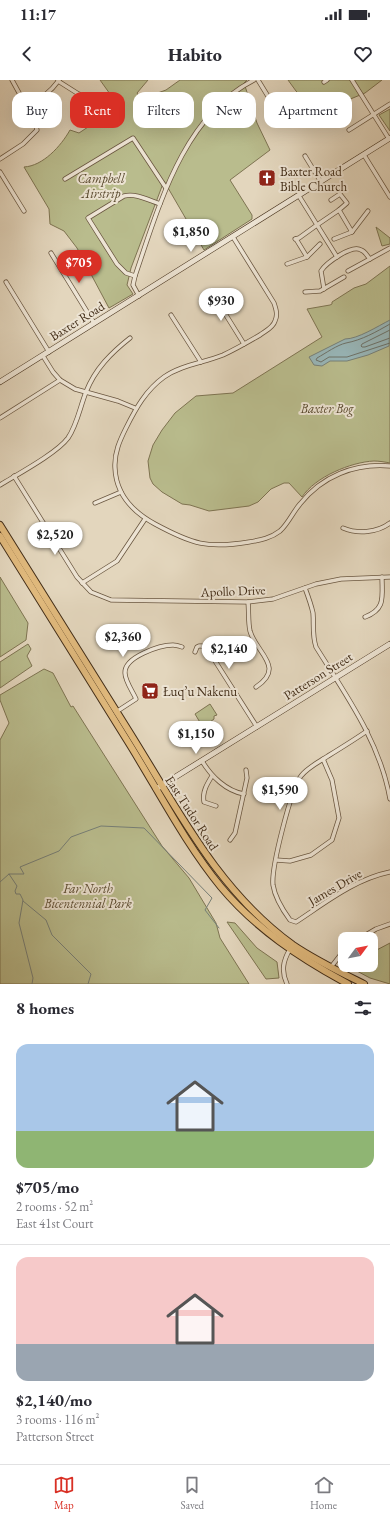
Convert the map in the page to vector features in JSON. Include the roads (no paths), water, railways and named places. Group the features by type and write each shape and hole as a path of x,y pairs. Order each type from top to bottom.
{"main road":[{"name":"East Tudor Road","path":"0,524 159,787 223,877 259,916 291,947 318,968 348,984"},
{"name":"East Tudor Road","path":"0,536 114,713"},
{"name":"East Tudor Road","path":"291,947 364,984"}],"street":[{"path":"12,80 18,92"},
{"path":"49,92 59,80 76,92"},
{"path":"138,296 133,285 135,276 166,188 192,139 220,103 244,85 254,80"},
{"path":"258,80 265,92"},
{"path":"352,80 390,139"},
{"path":"349,130 390,104"},
{"path":"0,160 23,144 37,130 36,128"},
{"path":"65,179 134,138 166,188"},
{"name":"Baxter Road","path":"0,382 390,139"},
{"path":"364,155 390,197"},
{"path":"305,156 321,182"},
{"path":"0,172 24,211"},
{"path":"135,276 126,273 117,264 88,218 129,194 160,204"},
{"path":"307,257 295,239 299,238 347,203 340,194 331,200"},
{"path":"299,196 337,257"},
{"path":"339,210 352,232"},
{"path":"334,239 352,232 368,211"},
{"path":"233,237 274,303 277,316 273,325 244,344 222,355 184,367 163,378 153,386 136,408 116,452 115,468 121,492 134,510 145,519 181,538 201,544 230,545 267,538 282,530 300,503 318,486 327,480 351,469 378,465 390,466"},
{"path":"287,264 307,257 320,244"},
{"path":"348,271 390,248"},
{"path":"324,289 321,271 327,263 337,257 358,249 362,250 370,259"},
{"path":"51,253 94,323"},
{"path":"305,292 320,291 344,277"},
{"path":"6,282 49,352"},
{"path":"211,291 244,344"},
{"path":"171,316 201,362"},
{"path":"0,485 61,446 72,432 86,392 97,370 130,338"},
{"path":"43,356 60,380 74,389 118,401 136,408"},
{"path":"0,418 60,380"},
{"name":"Apollo Drive","path":"14,476 77,577 91,592 100,597 111,600 248,602 273,599 328,581 390,577"},
{"path":"95,503 121,492"},
{"path":"82,583 117,561 145,519"},
{"path":"343,528 352,532 377,531 390,523"},
{"path":"365,617 373,614 380,606 382,599 382,578"},
{"path":"305,588 313,615 314,641 316,647 367,732 384,775 390,799"},
{"path":"248,602 250,631 268,665 269,675 267,679 256,687"},
{"name":"Patterson Street","path":"159,787 390,644"},
{"path":"114,713 136,699 125,674 126,666 134,658 150,650 172,645 182,647"},
{"path":"195,652 197,647 202,646 210,653 257,727"},
{"path":"323,759 332,780 339,818 332,840 311,855 290,861 276,860 290,799 296,783 306,770 323,759 367,732"},
{"path":"202,761 212,776 231,790 244,794"},
{"path":"230,840 235,834 247,778 246,770"},
{"path":"384,775 390,773"},
{"path":"212,776 206,785 203,796 204,802 216,806"},
{"name":"James Drive","path":"276,860 273,875 275,893 284,912 292,922 296,922 360,882 380,874 390,872"},
{"path":"371,932 390,924"},
{"path":"287,984 283,969 284,960 291,947"},
{"path":"331,967 338,958"}],"water":[{"name":"Baxter Bog","path":"390,320 389,346 368,355 347,361 330,361 322,366 314,365 309,357 345,339 362,335"}],"waterway":[{"path":"9,874 24,874 20,867 59,851 71,837 101,826 144,828 212,898 205,910 219,928"},
{"path":"0,882 9,874 17,886 15,891 16,894 20,894 23,900 19,923 33,978 32,984"},
{"path":"23,901 46,920 52,935 91,974 88,984"}],"place":[{"name":"Baxter Road Bible Church","path":"267,178"},
{"name":"Łuq’u Nakenu","path":"150,691"}],"park label":[{"name":"Campbell Airstrip","path":"101,186"},
{"name":"Far North Bicentennial Park","path":"88,896"}]}
